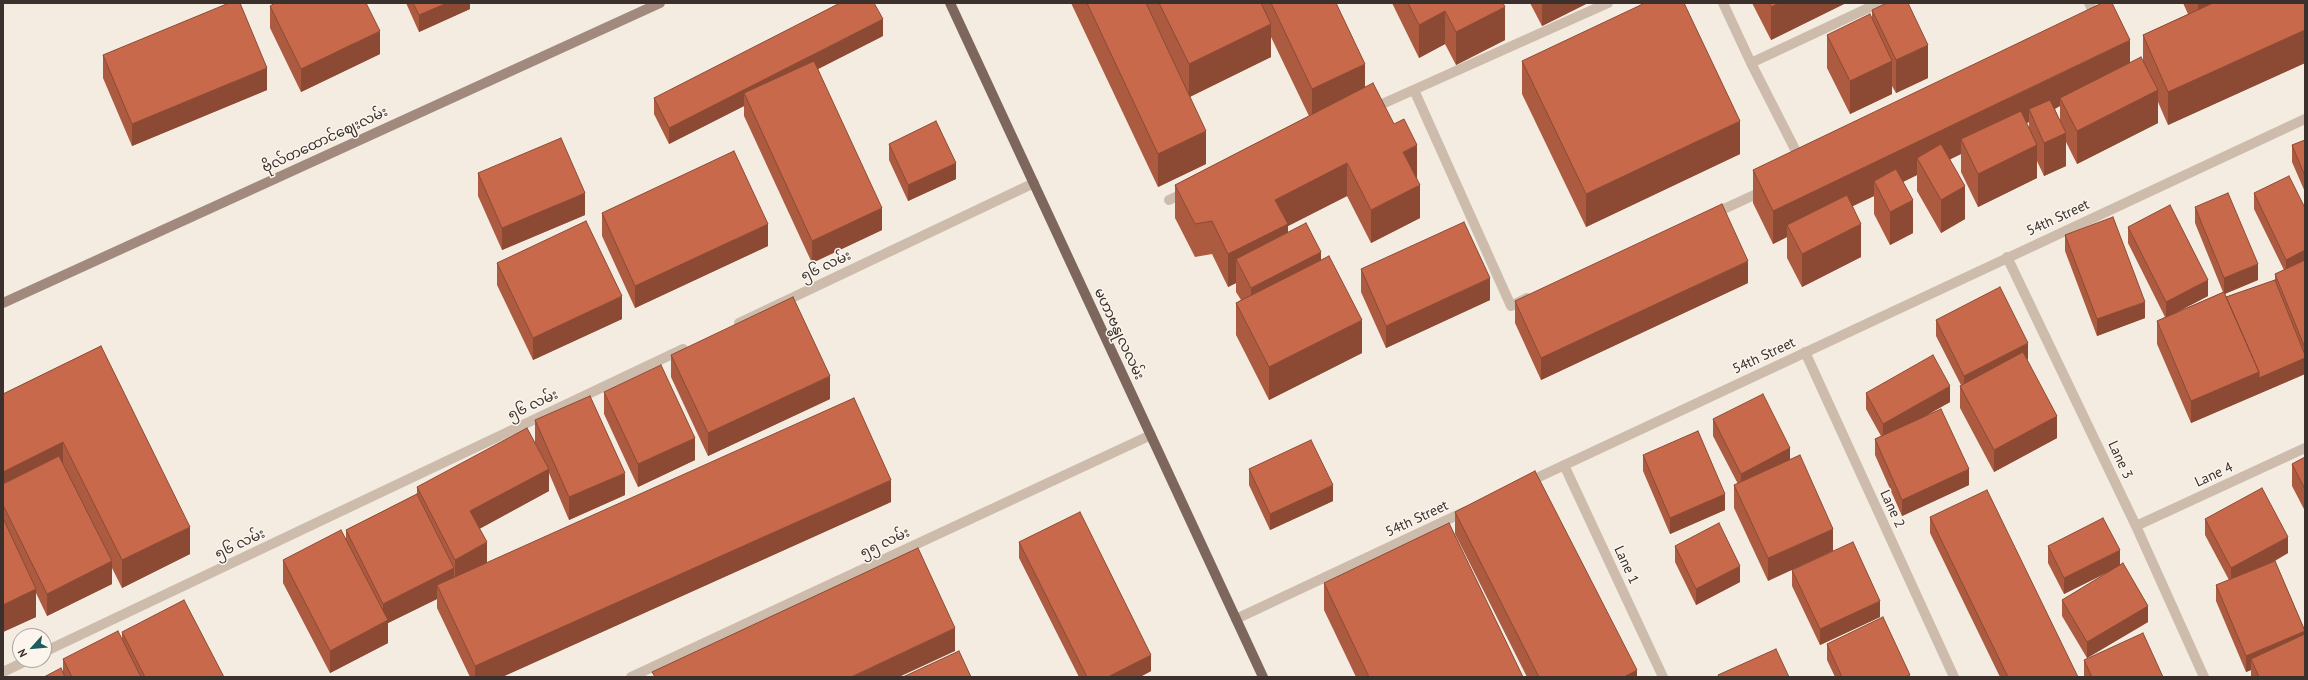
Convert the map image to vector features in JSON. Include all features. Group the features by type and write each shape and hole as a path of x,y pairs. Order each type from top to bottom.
{"main road":[{"name":"ဗိုလ်တထောင်ဈေးလမ်း","path":"3,303 660,3"},
{"name":"မဟာဗန္ဓုလလမ်း","path":"950,3 1263,677"}],"street":[{"path":"1364,113 1608,3"},
{"path":"1724,3 1751,63 1807,171"},
{"path":"1751,63 1879,3"},
{"path":"2089,3 2098,20 2089,30"},
{"path":"1414,90 1511,306 1540,292"},
{"name":"54th Street","path":"1514,489 2007,256 2305,119"},
{"name":"၅၆ လမ်း","path":"730,327 1034,183"},
{"path":"1706,217 1778,184"},
{"path":"1169,200 1198,187"},
{"name":"Lane 3","path":"2007,256 2136,526 2204,677"},
{"name":"၅၆ လမ်း","path":"52,648 694,344"},
{"name":"Lane 2","path":"1805,352 1954,677"},
{"name":"၅၅ လမ်း","path":"631,677 1151,435"},
{"name":"Lane 4","path":"2136,526 2305,448"},
{"name":"Lane 1","path":"1564,465 1663,677"},
{"name":"54th Street","path":"1236,619 1478,506"}],"building":[{"path":"229,3 240,3 267,68 132,124 103,55"},
{"path":"275,3 366,3 380,31 301,69 270,6"},
{"path":"413,3 447,3 419,15"},
{"path":"840,3 874,3 883,19 669,128 654,98"},
{"path":"1087,3 1146,3 1206,131 1158,154"},
{"path":"1159,3 1261,3 1271,24 1189,64"},
{"path":"1271,3 1336,3 1365,64 1312,89"},
{"path":"1408,3 1503,3 1505,7 1456,32 1445,11 1419,25"},
{"path":"1645,3 1684,3 1740,121 1586,194 1522,61"},
{"path":"1769,3 1779,3 1771,7"},
{"path":"1887,3 1908,3 1928,45 1896,60 1872,10"},
{"path":"2102,3 2112,3 2130,40 1773,211 1753,170"},
{"path":"2213,3 2305,3 2305,30 2168,92 2143,35"},
{"path":"1870,14 1892,61 1850,81 1827,35"},
{"path":"2141,57 2158,90 2077,131 2060,98"},
{"path":"814,61 882,208 812,241 744,93"},
{"path":"1373,83 1394,124 1404,119 1417,145 1403,152 1420,185 1371,210 1347,163 1275,200 1288,224 1228,254 1212,221 1195,224 1175,185"},
{"path":"2050,100 2066,133 2044,143 2029,109"},
{"path":"2021,111 2037,145 1978,174 1961,139"},
{"path":"936,121 956,163 908,185 889,144"},
{"path":"561,138 585,193 502,228 478,173"},
{"path":"2305,140 2305,176 2292,145"},
{"path":"1941,144 1965,186 1941,200 1917,158"},
{"path":"734,151 768,224 635,286 602,213"},
{"path":"1896,169 1913,200 1890,212 1874,181"},
{"path":"2289,176 2305,208 2305,250 2286,260 2254,193"},
{"path":"2228,193 2258,264 2224,278 2195,207"},
{"path":"1847,195 1861,224 1802,254 1787,225"},
{"path":"1722,204 1748,261 1541,358 1515,301"},
{"path":"2170,205 2208,280 2166,302 2128,227"},
{"path":"2113,217 2145,302 2097,319 2065,235"},
{"path":"586,221 622,296 533,338 497,263"},
{"path":"1464,222 1490,278 1386,326 1361,269"},
{"path":"1306,223 1321,252 1251,288 1236,259"},
{"path":"1329,256 1362,320 1269,367 1236,303"},
{"path":"2305,260 2305,348 2275,274"},
{"path":"2275,280 2305,358 2259,378 2259,372 2226,297"},
{"path":"2000,287 2028,343 1964,376 1936,320"},
{"path":"2224,292 2259,372 2191,401 2157,321"},
{"path":"793,297 830,376 708,433 671,355"},
{"path":"101,346 190,527 122,560 63,442 3,472 3,394"},
{"path":"2023,352 2057,416 1994,450 1960,386"},
{"path":"1933,355 1950,386 1883,424 1866,393"},
{"path":"661,365 695,438 638,464 604,392"},
{"path":"1763,394 1790,448 1741,474 1713,419"},
{"path":"590,396 625,473 569,497 535,420"},
{"path":"854,398 891,480 475,666 437,585"},
{"path":"1941,409 1969,469 1902,500 1875,439"},
{"path":"527,428 549,469 470,511 487,542 455,560 417,487"},
{"path":"1698,431 1725,494 1670,518 1643,455"},
{"path":"1311,440 1333,485 1270,514 1249,469"},
{"path":"1800,455 1833,529 1768,558 1734,485"},
{"path":"59,456 112,561 47,594 3,505 3,484"},
{"path":"2305,457 2305,489 2292,464"},
{"path":"1535,471 1637,670 1624,677 1539,677 1455,512"},
{"path":"2262,488 2288,537 2231,568 2205,519"},
{"path":"1987,490 2078,677 2008,677 1930,517"},
{"path":"417,494 454,568 383,604 346,530"},
{"path":"1080,512 1151,655 1108,677 1087,677 1019,542"},
{"path":"3,518 36,589 3,605"},
{"path":"2103,518 2120,550 2064,578 2048,546"},
{"path":"1449,523 1523,677 1369,677 1324,583"},
{"path":"1719,523 1740,566 1696,589 1675,546"},
{"path":"341,530 388,620 330,651 283,560"},
{"path":"1853,542 1880,601 1820,629 1792,570"},
{"path":"918,548 955,628 851,677 655,677 652,672"},
{"path":"2275,561 2305,631 2246,656 2216,585"},
{"path":"2123,563 2148,606 2087,642 2062,600"},
{"path":"184,600 224,677 145,677 122,632"},
{"path":"1883,617 1910,675 1906,677 1842,677 1827,644"},
{"path":"118,631 141,677 72,677 63,659"},
{"path":"2143,633 2163,677 2092,677 2084,660"},
{"path":"2305,634 2305,677 2259,677 2251,659"},
{"path":"1776,649 1789,677 1719,677 1718,675"},
{"path":"959,651 971,677 903,677"},
{"path":"61,668 65,677 44,677"}]}
